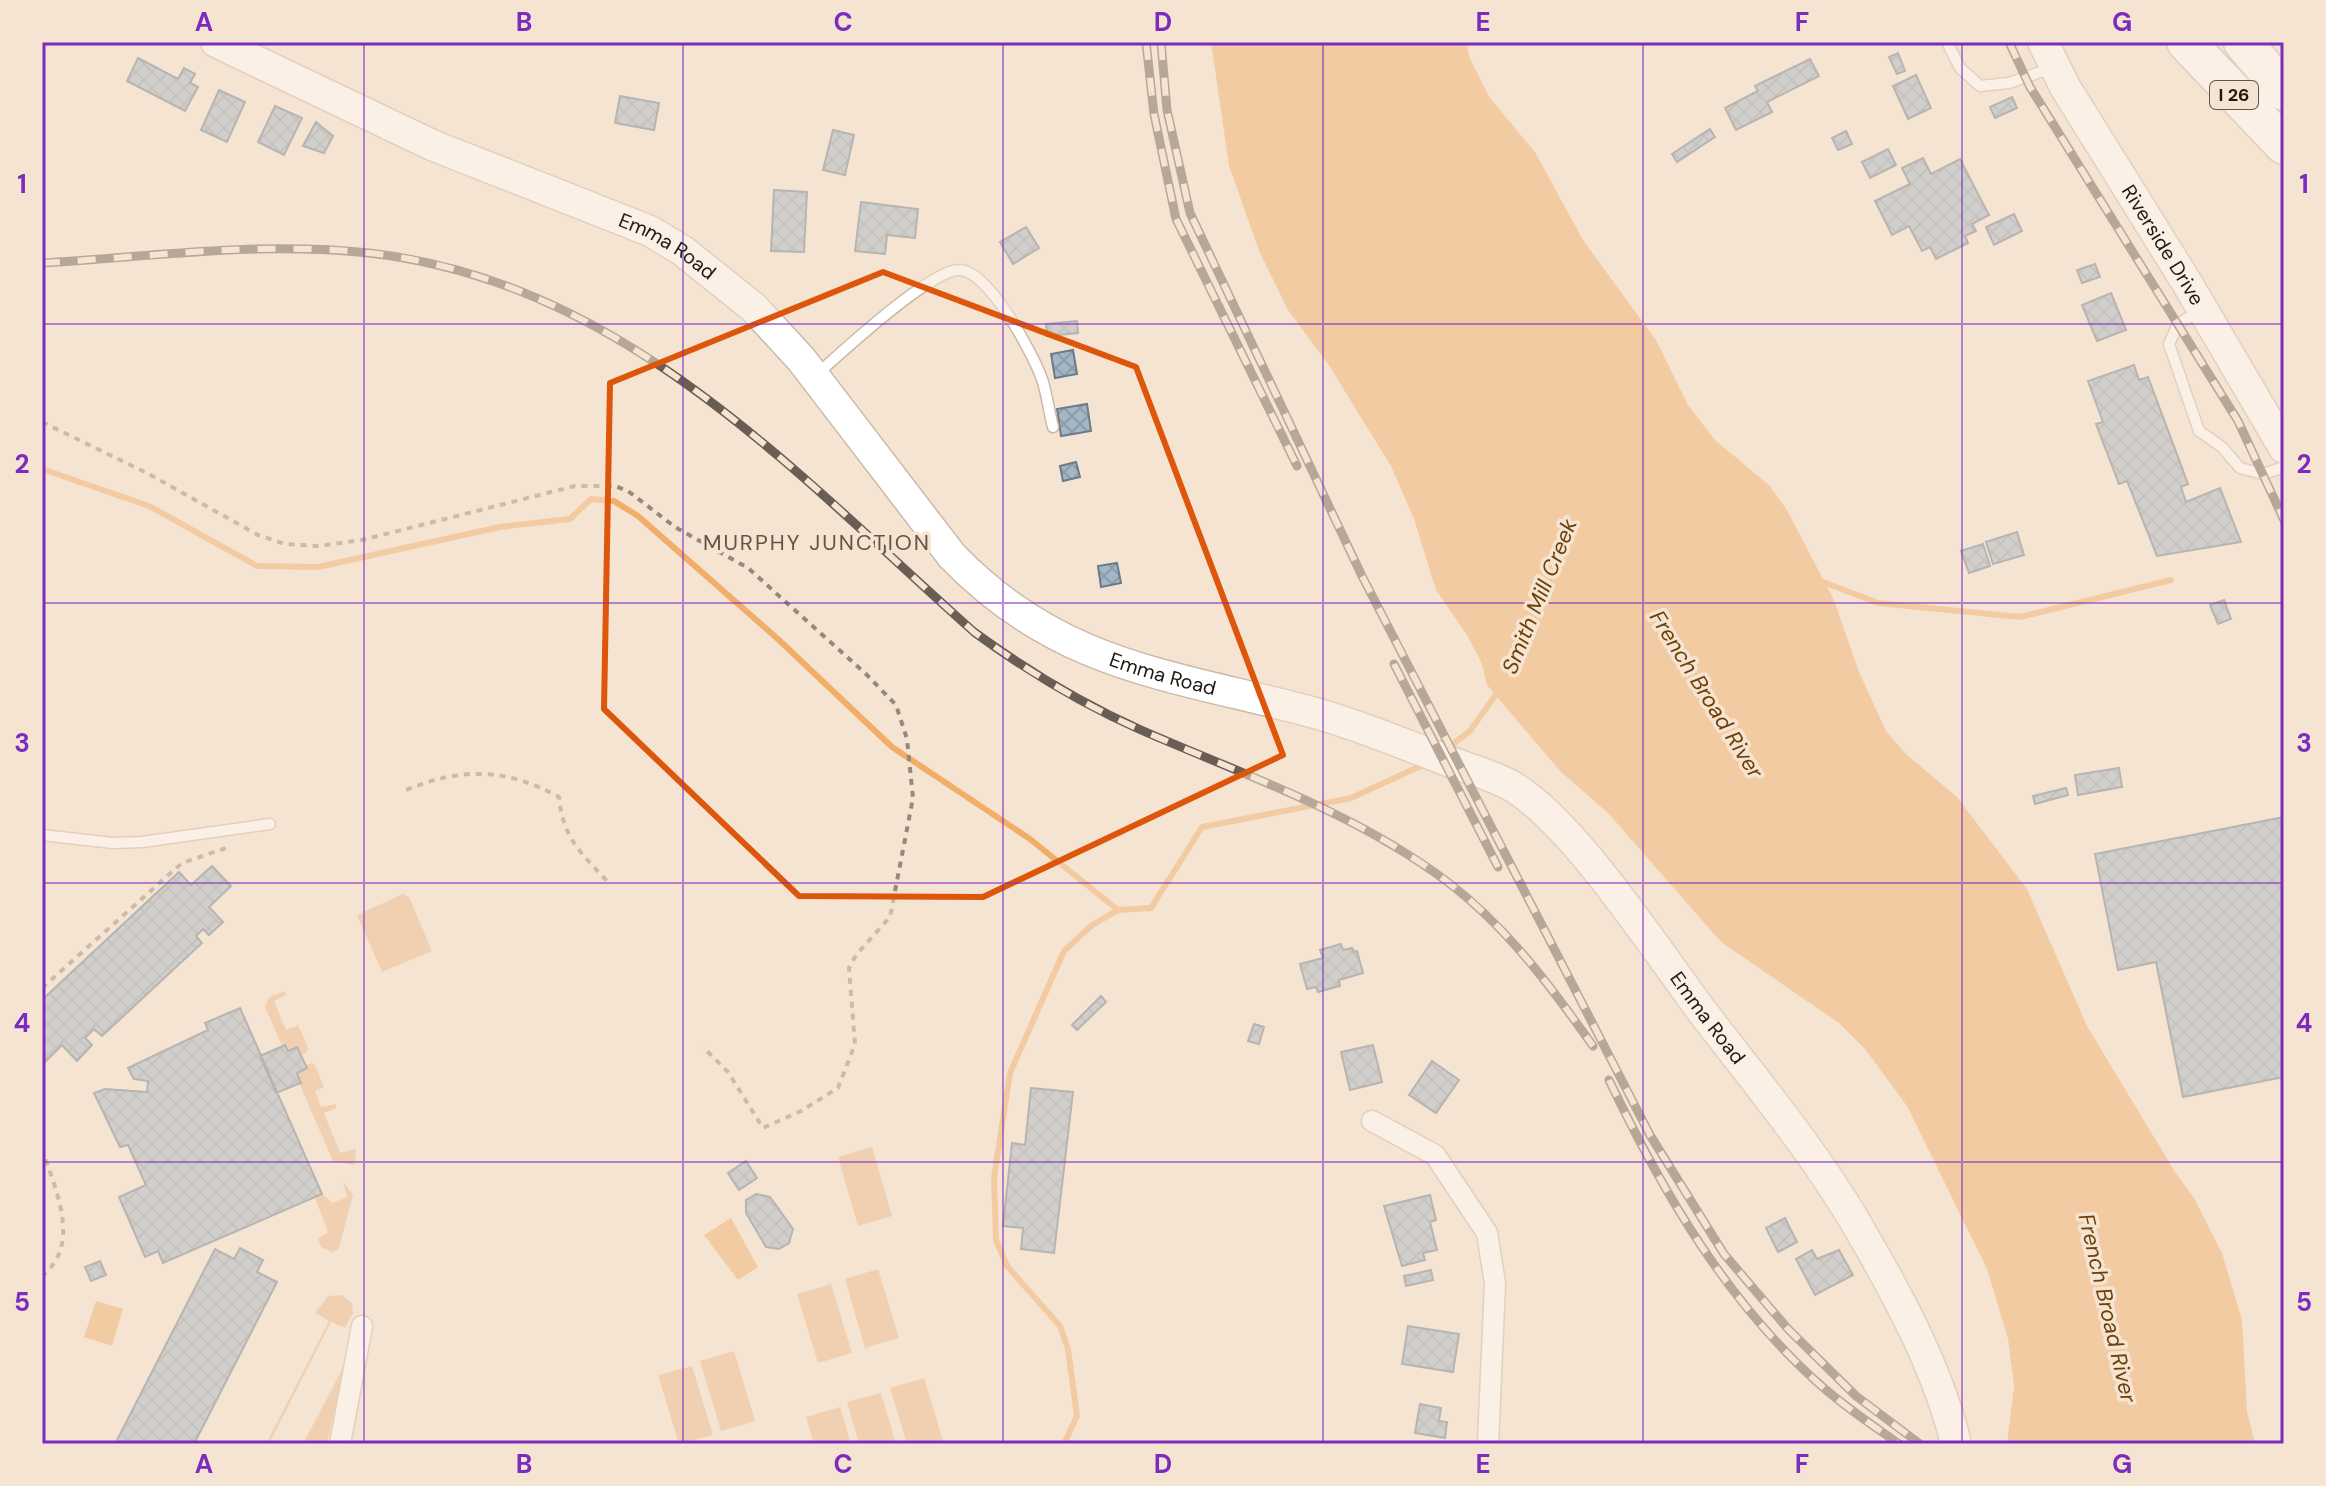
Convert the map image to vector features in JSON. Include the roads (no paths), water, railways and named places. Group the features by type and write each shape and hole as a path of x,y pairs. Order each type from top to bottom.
{"highway":[{"name":"I 26","path":"2186,42 2284,145"},
{"name":"I 26","path":"2243,42 2284,91"}],"street":[{"name":"Emma Road","path":"216,42 432,145 650,231 717,275 753,307 815,376 915,512 952,556 974,578 1030,622 1103,658 1341,720 1528,795 1561,828 1799,1140 1863,1235 1931,1369 1956,1444"},
{"name":"Riverside Drive","path":"2049,54 2284,448"},
{"path":"1372,1121 1435,1155 1487,1233 1495,1283 1488,1444"},
{"path":"340,1444 362,1326"}],"lane":[{"path":"1947,42 1960,68 1980,86 2009,83 2049,54"},
{"path":"815,376 858,337 942,274 959,269 974,272 988,286 1023,341 1042,379 1053,427"},
{"path":"2203,309 2178,324 2169,344 2199,431 2222,447 2240,468 2263,474 2284,467"},
{"path":"42,835 113,843 142,842 270,824"}],"water":[{"name":"French Broad River","path":"1211,42 1467,42 1469,57 1490,98 1535,152 1583,240 1656,340 1688,405 1715,440 1769,485 1787,510 1834,600 1859,672 1886,731 1906,754 1957,797 2027,889 2087,1026 2194,1198 2222,1253 2242,1320 2247,1411 2255,1444 2007,1444 2014,1386 2008,1339 1987,1269 1907,1106 1865,1049 1839,1023 1721,942 1608,813 1560,771 1487,685 1482,664 1467,635 1436,590 1414,519 1391,466 1328,364 1288,310 1260,253 1229,166"},
{"path":"731,1218 758,1267 738,1280 704,1235"},
{"path":"96,1301 123,1309 112,1346 84,1337"}],"waterway":[{"path":"42,469 149,506 257,566 318,567 500,527 570,519 591,499 614,501 638,516 779,640 892,747 1030,839 1118,910"},
{"path":"1818,580 1878,603 2020,617 2171,580"},
{"name":"Smith Mill Creek","path":"1445,750 1470,731 1499,690"},
{"name":"Smith Mill Creek","path":"1064,1444 1077,1416 1068,1349 1060,1326 1007,1266 996,1240 994,1178 1010,1073 1064,951 1092,925 1118,910 1151,908 1202,827 1351,798 1427,763"}],"railway":[{"path":"1146,42 1154,114 1176,219 1297,466"},
{"path":"1161,42 1167,110 1190,213 1362,576 1650,1135 1724,1254 1788,1329 1856,1396 1920,1444"},
{"path":"2009,42 2030,87 2238,421 2284,520"},
{"path":"42,263 247,249 369,253 460,271 545,302 624,343 699,393 770,449 974,632 1034,673 1119,720 1298,796 1374,834 1445,880 1507,936 1543,978 1593,1046"},
{"path":"1394,664 1498,867"},
{"path":"1609,1080 1676,1206 1701,1246 1758,1322 1825,1389 1899,1444"}],"district":[{"name":"MURPHY JUNCTION","path":"817,542"}]}
